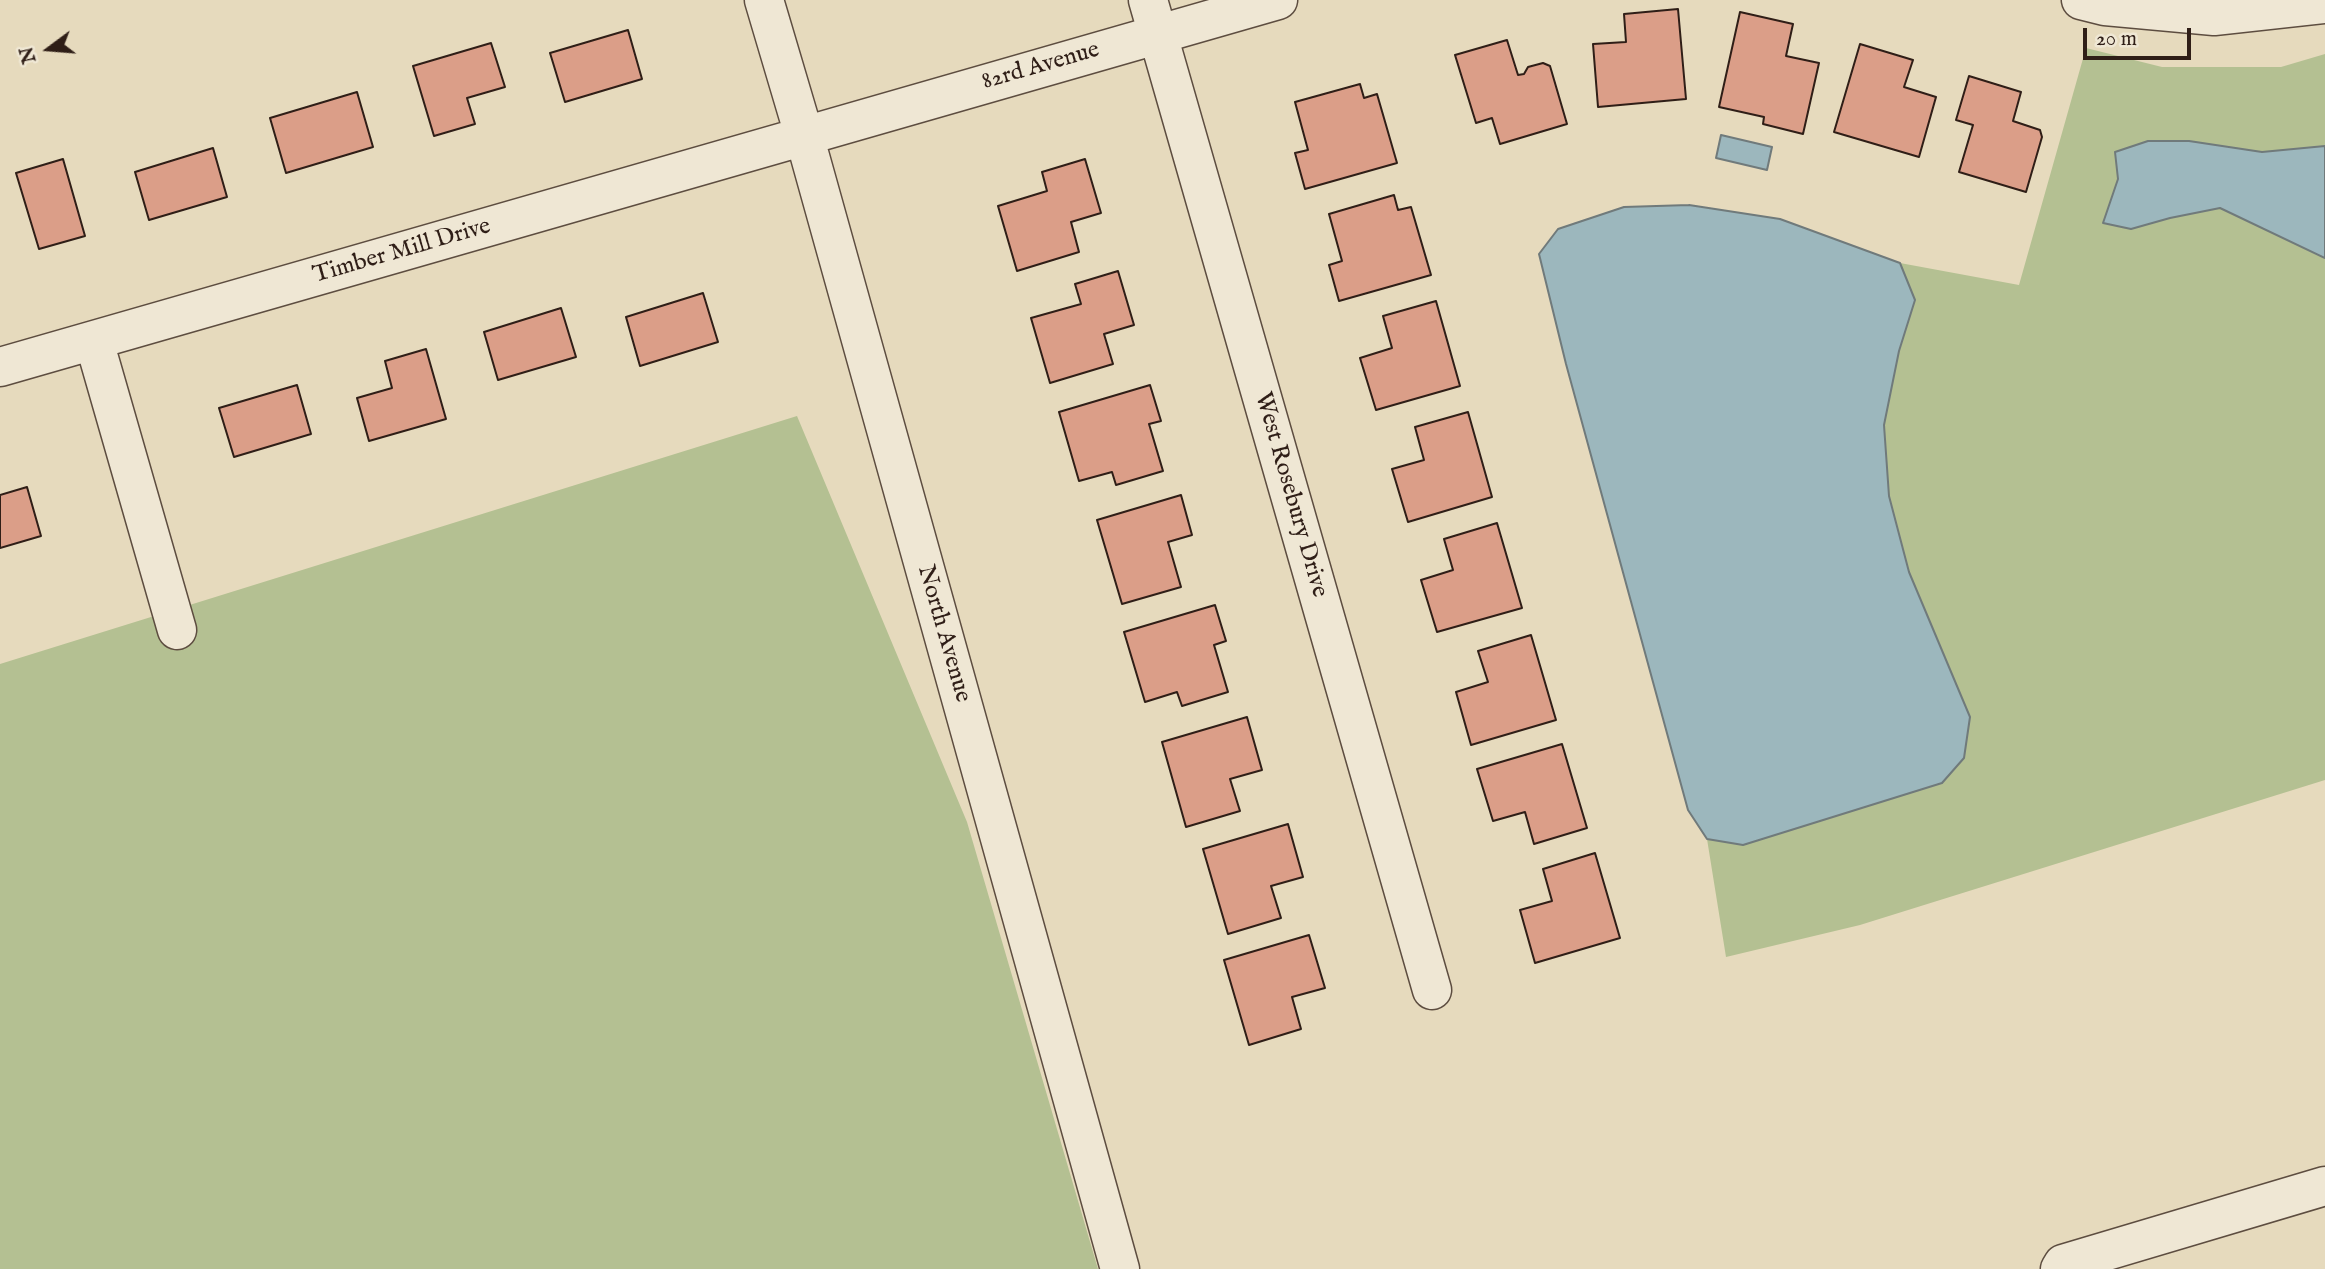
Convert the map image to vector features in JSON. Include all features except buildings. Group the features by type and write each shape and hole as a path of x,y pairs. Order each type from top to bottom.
{"street":[{"name":"North Avenue","path":"764,0 1120,1269"},
{"name":"82rd Avenue","path":"804,135 1153,17 1278,0"},
{"path":"2081,0 2105,6 2214,16 2325,4"},
{"name":"West Rosebury Drive","path":"1153,17 1432,990"},
{"name":"Timber Mill Drive","path":"0,368 804,135"},
{"path":"93,341 177,630"},
{"path":"2060,1269 2063,1264 2325,1186"}],"green space":[{"path":"2086,48 2162,67 2281,67 2325,54 2325,780 1860,925 1726,957 1707,839 1743,845 1942,783 1964,758 1970,717 1909,572 1889,496 1884,425 1899,351 1915,300 1900,263 2019,285"},
{"path":"797,416 967,822 1098,1269 0,1269 0,664"}],"water":[{"path":"1721,135 1772,147 1767,170 1716,158"},
{"path":"2148,141 2189,141 2262,152 2325,146 2325,258 2220,208 2131,229 2103,223 2118,179 2115,152"},
{"path":"1689,205 1780,219 1900,263 1915,300 1899,351 1884,425 1889,496 1909,572 1970,717 1964,758 1942,783 1743,845 1707,839 1688,810 1566,364 1539,254 1558,229 1624,207"}]}
